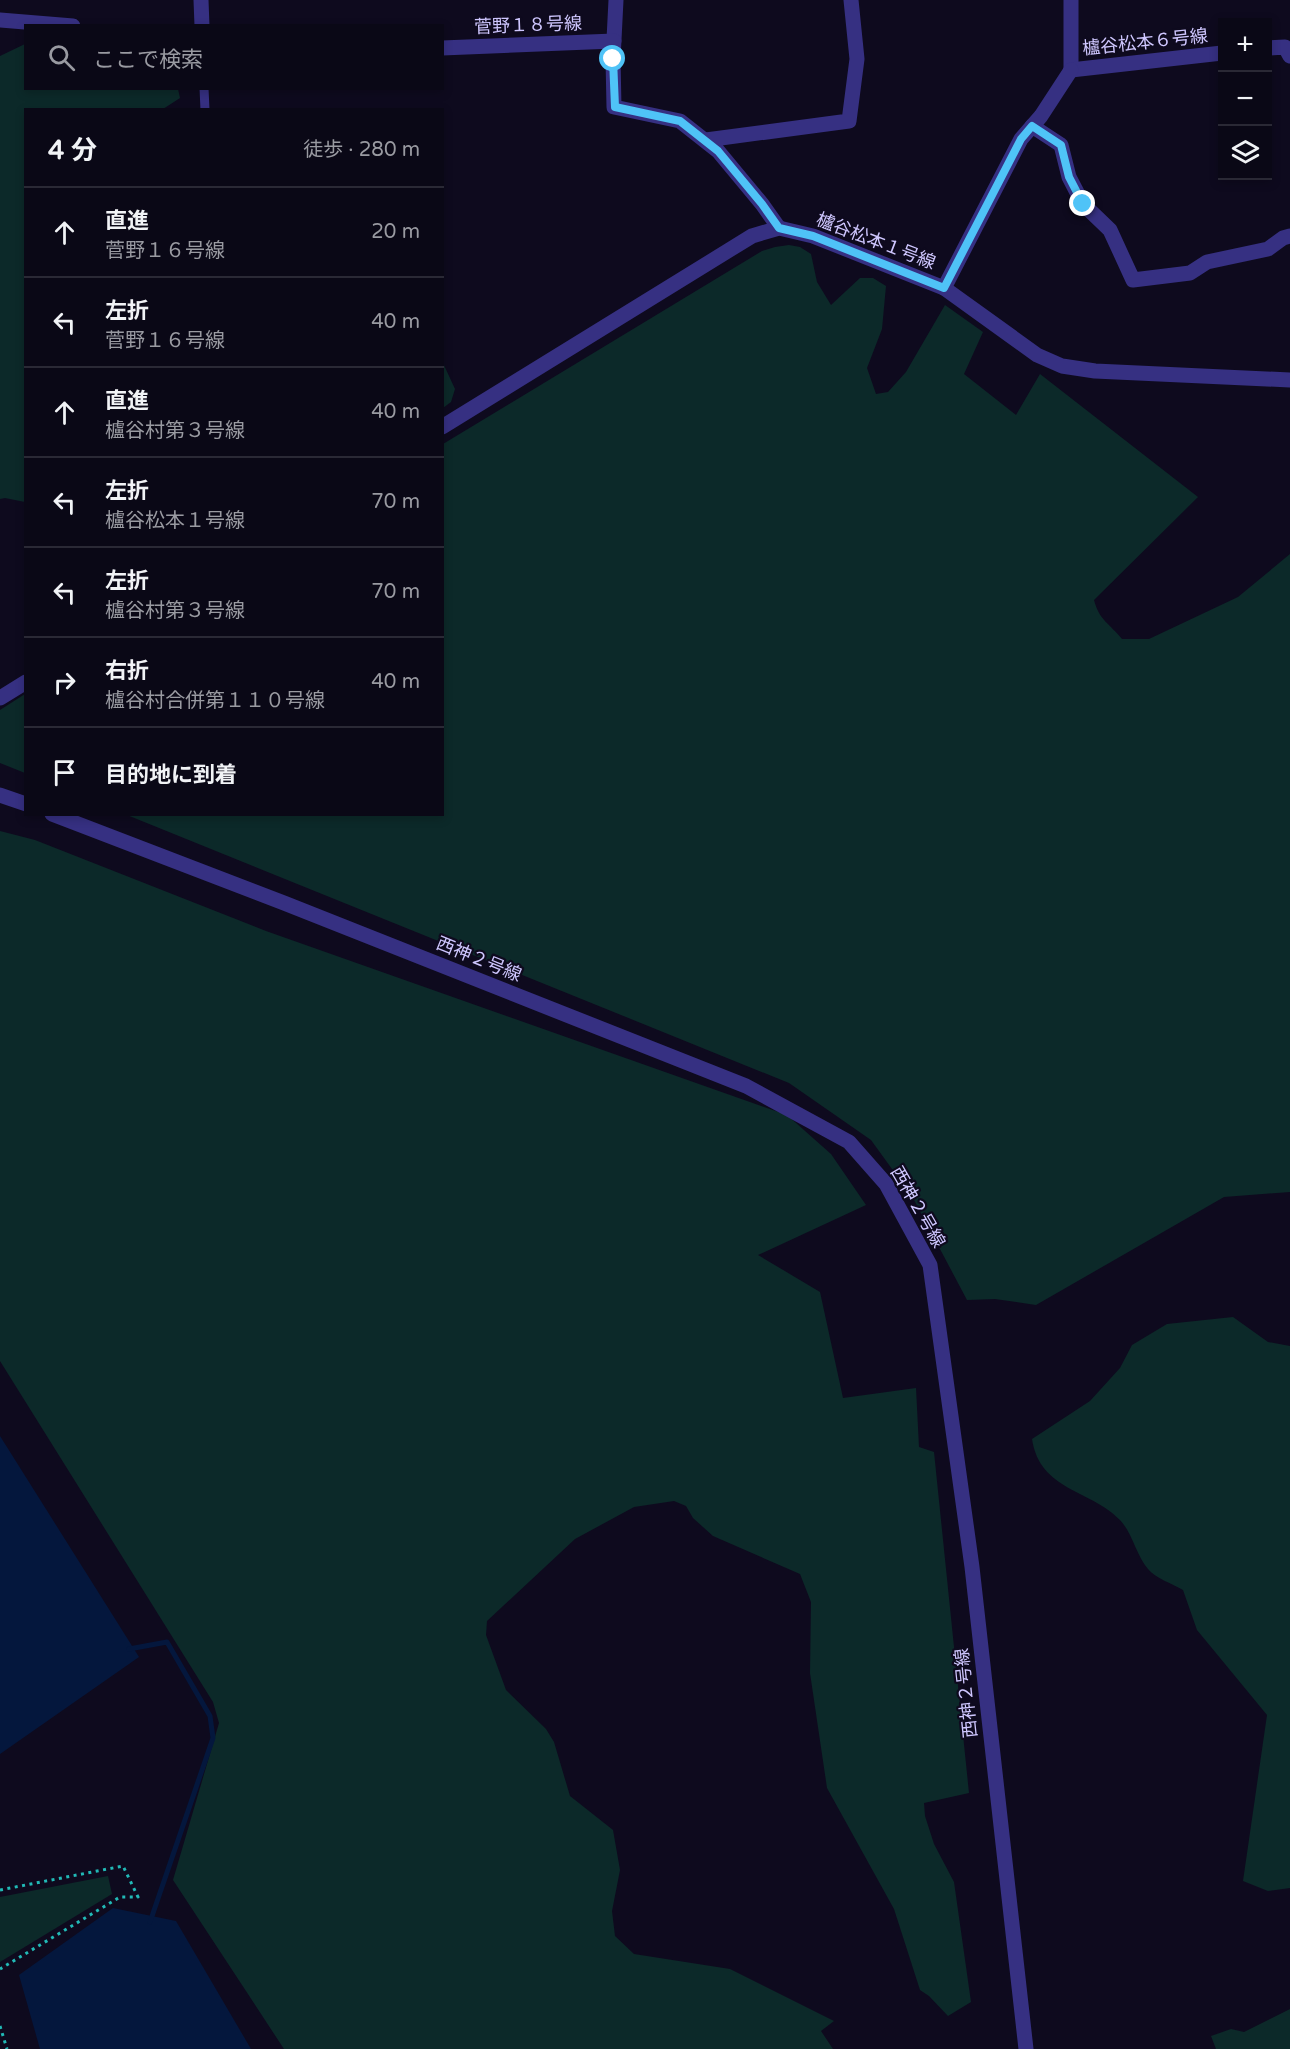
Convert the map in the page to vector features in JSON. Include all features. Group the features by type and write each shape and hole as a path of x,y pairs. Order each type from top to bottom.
{"street":[{"path":"201,0 201,24"},
{"path":"444,426 752,236 779,228 755,195 706,140 680,121 615,107 616,0"},
{"path":"706,140 849,121 857,59 850,0"},
{"path":"944,288 1021,139 1041,116 1071,69 1071,0"},
{"path":"0,20 49,24"},
{"name":"菅野１８号線","path":"444,48 614,41"},
{"path":"1272,48 1285,46 1290,56"},
{"name":"櫨谷松本６号線","path":"1071,69 1218,53"},
{"path":"1032,126 1061,145 1069,177 1083,204 1110,230 1133,280 1190,273 1207,262 1268,249 1287,237"},
{"name":"櫨谷松本１号線","path":"779,228 813,236 944,288 1037,355 1062,366 1095,371 1290,380"},
{"path":"0,698 24,683"},
{"path":"0,795 24,803"},
{"name":"西神２号線","path":"57,816 746,1086 849,1142 886,1184 930,1265 972,1567 1026,2049"}],"lane":[{"path":"204,90 205,108"}],"path":[{"path":"0,1890 123,1866 138,1897 120,1897 0,1969"},
{"path":"0,2026 7,2049"}],"green space":[{"path":"24,44 24,90 178,90 180,98 165,108 24,108 24,502 0,499 0,56"},
{"path":"789,245 800,247 811,254 817,282 831,305 860,278 873,278 886,286 882,329 867,368 876,394 888,392 906,372 945,305 983,332 964,374 1016,415 1040,374 1198,497 1094,600 1102,617 1122,639 1149,639 1238,597 1290,554 1290,1192 1224,1197 1036,1305 995,1299 967,1300 913,1198 871,1140 789,1083 129,816 444,816 444,443 762,251"},
{"path":"444,365 455,389 451,402 444,407"},
{"path":"24,695 24,773 0,763 0,710"},
{"path":"0,831 35,840 266,931 787,1115 831,1154 866,1205 758,1255 820,1292 843,1398 916,1388 919,1447 934,1452 969,1793 924,1803 925,1816 934,1844 954,1882 971,2002 948,2016 920,1990 894,1909 827,1788 810,1673 811,1602 800,1574 713,1536 693,1518 686,1506 674,1501 634,1507 575,1539 487,1621 486,1635 506,1690 546,1729 554,1742 570,1796 613,1830 620,1870 612,1911 615,1936 634,1954 730,1969 834,2021 821,2031 833,2049 284,2049 173,1880 219,1723 213,1702 0,1361"},
{"path":"1233,1317 1268,1342 1290,1346 1290,1888 1268,1891 1243,1881 1267,1715 1197,1630 1183,1590 1148,1569 1120,1520 1108,1510 1055,1479 1045,1469 1037,1456 1032,1439 1090,1401 1120,1368 1132,1345 1167,1324"},
{"path":"108,1876 112,1894 0,1962 0,1897"},
{"path":"1290,2009 1290,2049 1216,2049 1211,2036 1231,2029 1244,2032"}],"water":[{"path":"0,1436 139,1657 0,1754"},
{"path":"113,1908 176,1921 251,2049 40,2049 19,1975"}],"waterway":[{"path":"129,1649 167,1642 210,1716 213,1738 150,1922"}],"route":[{"path":"613,59 615,107 680,121 706,140 762,204 779,228 813,236 944,288 1021,139 1032,126 1061,145 1069,177 1083,204"}]}
